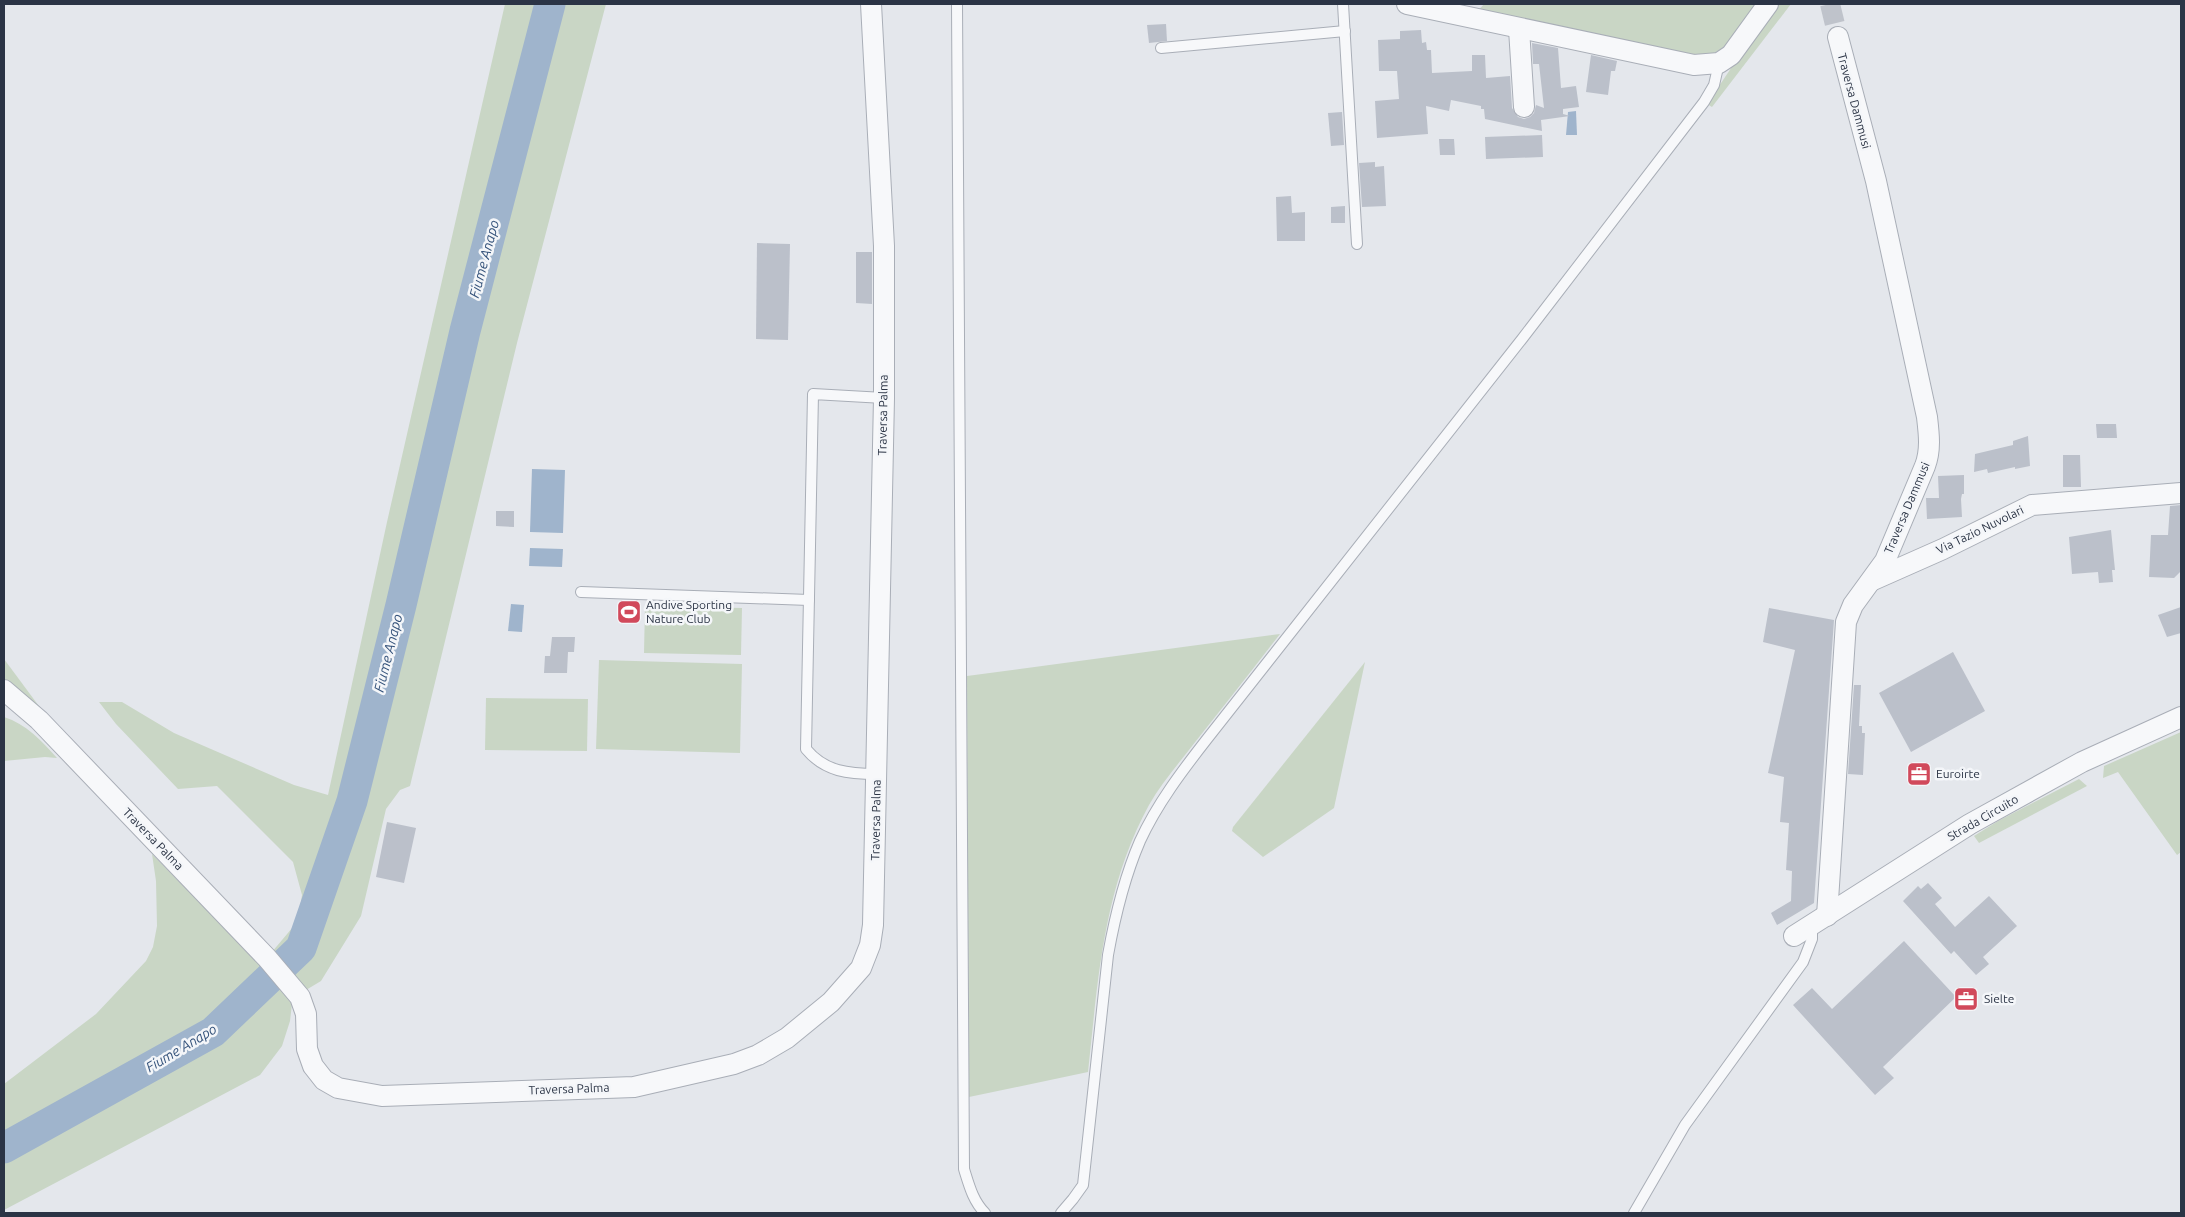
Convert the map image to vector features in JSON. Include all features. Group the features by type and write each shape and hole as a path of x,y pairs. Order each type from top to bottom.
{"street":[{"name":"Traversa Palma","path":"4,690 39,720 267,958 300,997 306,1014 306,1049 313,1066 324,1080 338,1088 382,1096 634,1087 734,1064 758,1055 787,1038 831,1002 861,968 870,945 873,925 884,398 884,246 871,4"},
{"path":"1407,4 1694,65 1719,63 1732,55 1768,4"},
{"path":"1518,29 1524,107"},
{"name":"Traversa Dammusi","path":"1820,920 1846,622 1852,605 1864,588 1873,580 1885,561 1911,502 1928,455 1929,437 1927,417 1876,181 1838,37"},
{"name":"Via Tazio Nuvolari","path":"1873,580 1943,549 2032,505 2181,493"},
{"path":"4,708 39,720"},
{"name":"Strada Circuito","path":"1794,936 1970,824 2082,762 2181,717"}],"lane":[{"path":"957,4 964,1169 970,1190 979,1207 985,1213"},
{"path":"1343,4 1357,244"},
{"path":"1160,48 1345,31"},
{"path":"1061,1213 1074,1199 1083,1184 1108,955 1114,921 1128,871 1141,840 1161,802 1207,739 1522,339 1704,102 1714,85 1719,63"},
{"path":"877,774 850,774 831,769 815,759 806,749 813,394 884,398"},
{"path":"581,592 809,600"},
{"path":"1634,1213 1685,1125 1803,962 1820,920"}],"green space":[{"path":"505,4 606,4 517,343 410,786 400,790 386,809 361,916 321,981 306,990 292,1004 290,1021 282,1046 260,1075 4,1210 4,1084 96,1014 146,961 153,947 157,926 156,881 152,854 261,965 298,921 302,895 293,862 217,786 178,789 116,724 99,702 122,702 174,733 294,785 328,795 387,522"},
{"path":"1484,4 1758,4 1729,43 1713,54 1703,58 1476,13"},
{"path":"1774,4 1791,4 1712,107 1707,104"},
{"path":"645,606 742,608 741,655 644,653"},
{"path":"1280,634 1165,780 1149,805 1134,837 1121,869 1105,936 1095,1003 1088,1072 969,1097 967,676"},
{"path":"4,659 47,717 4,679"},
{"path":"599,660 742,664 740,753 596,749"},
{"path":"1365,662 1334,808 1263,857 1232,831 1233,827"},
{"path":"486,698 588,699 587,751 485,750"},
{"path":"4,717 19,724 39,739 57,758 45,757 4,761"},
{"path":"2181,732 2181,852 2177,855 2118,772 2103,778 2104,766"},
{"path":"2079,779 2087,786 1979,843 1974,836 1998,821"}],"water":[{"path":"1576,111 1577,135 1566,135 1568,112"},
{"path":"532,469 565,470 563,533 530,532"},
{"path":"530,548 563,549 562,567 529,566"},
{"path":"511,604 524,605 522,632 508,631"}],"building":[{"path":"1166,24 1167,41 1149,43 1147,25"},
{"path":"1421,30 1422,43 1426,42 1427,50 1431,50 1432,73 1472,71 1472,55 1485,55 1486,78 1510,76 1512,108 1518,117 1524,119 1534,113 1536,105 1544,108 1539,64 1533,64 1532,43 1558,48 1561,88 1576,86 1579,107 1563,109 1563,114 1570,116 1541,120 1542,131 1485,119 1484,109 1481,109 1481,106 1451,100 1449,111 1426,106 1428,134 1377,138 1375,101 1399,99 1397,71 1379,71 1378,40 1400,39 1400,31"},
{"path":"1591,55 1617,61 1615,71 1611,71 1608,95 1586,92"},
{"path":"1342,112 1344,145 1331,146 1328,113"},
{"path":"1542,135 1543,157 1486,159 1485,137"},
{"path":"1439,139 1454,139 1455,155 1440,155"},
{"path":"1375,162 1375,167 1384,166 1386,206 1362,207 1359,163"},
{"path":"1291,196 1292,213 1305,212 1305,241 1277,241 1276,197"},
{"path":"1345,206 1345,223 1331,223 1331,207"},
{"path":"757,243 790,244 788,340 756,339"},
{"path":"856,252 872,252 872,304 856,303"},
{"path":"2096,424 2116,424 2117,438 2097,438"},
{"path":"2028,436 2030,466 1988,473 1987,469 1974,472 1975,454 2013,445 2013,441"},
{"path":"2063,455 2080,455 2081,487 2063,487"},
{"path":"1964,475 1964,494 1962,494 1961,499 1962,517 1927,519 1926,498 1939,498 1938,476"},
{"path":"2181,505 2181,571 2174,578 2149,577 2151,535 2168,535 2170,506"},
{"path":"496,511 514,511 514,527 496,526"},
{"path":"2111,530 2115,570 2112,570 2113,582 2099,583 2098,572 2072,574 2069,537"},
{"path":"2181,607 2181,633 2167,637 2158,615"},
{"path":"1769,608 1834,620 1814,903 1777,925 1771,913 1791,901 1792,871 1786,870 1789,823 1780,822 1784,777 1768,773 1795,650 1763,642"},
{"path":"552,637 575,637 574,652 568,652 567,673 544,673 545,656 550,656"},
{"path":"1953,652 1985,711 1911,752 1879,693"},
{"path":"1854,685 1861,685 1859,726 1862,726 1862,733 1865,733 1863,775 1848,774"},
{"path":"387,822 416,828 404,883 376,877"},
{"path":"1928,883 1942,898 1935,904 1955,927 1989,896 2017,926 1983,957 1989,964 1976,975 1954,951 1951,954 1903,901 1918,886 1921,889"},
{"path":"1904,941 1956,997 1883,1067 1894,1078 1875,1095 1793,1005 1812,988 1832,1009"}],"waterway":[{"name":"Fiume Anapo","path":"4,1148 213,1032 301,948 352,801 401,605 465,331 550,4"}],"tunnel":[{"path":"1830,4 1838,37"}],"place":[{"name":"Andive Sporting Nature Club","path":"629,612"},
{"name":"Euroirte","path":"1919,774"},
{"name":"Sielte","path":"1966,999"}]}
